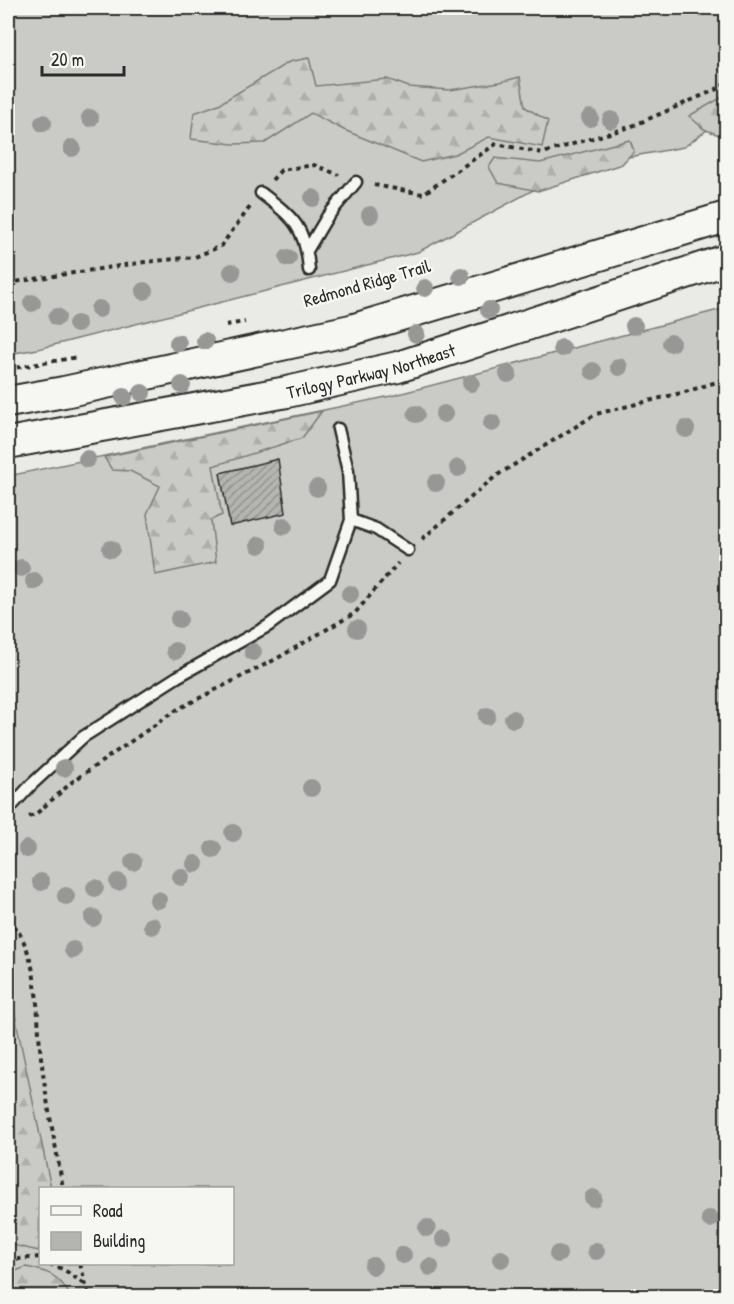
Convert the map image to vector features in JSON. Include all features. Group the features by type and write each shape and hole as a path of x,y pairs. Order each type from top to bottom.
{"street":[{"path":"8,402 351,330 726,218"},
{"name":"Trilogy Parkway Northeast","path":"8,443 286,392 398,367 726,260"}],"lane":[{"path":"308,249 327,217 356,182"},
{"path":"261,193 299,226 308,249 309,270"},
{"path":"8,810 32,784 83,737 177,677 267,626 330,580 351,520 348,471 338,429"},
{"path":"351,520 376,530 408,550"}],"path":[{"path":"226,325 248,322"},
{"path":"8,369 88,355"},
{"path":"27,818 36,814 72,782 178,709 276,659 355,613 408,550 496,476 596,414 685,392 726,379"},
{"path":"8,918 23,943 32,970 38,1006 42,1066 63,1187"},
{"path":"8,1260 39,1259"},
{"path":"54,1265 86,1285"},
{"path":"81,1265 89,1296"}],"green space":[{"path":"8,8 726,8 726,116 684,147 578,166 418,252 38,349 8,354"},
{"path":"309,58 316,86 387,79 409,87 450,90 520,77 525,107 548,121 542,147 489,137 455,154 421,162 344,130 311,113 265,143 233,144 191,139 194,113 219,104 289,62"},
{"path":"726,95 726,138 704,129 689,116"},
{"path":"630,140 634,151 622,164 538,191 498,183 489,167 495,158 540,163"},
{"path":"726,308 726,1296 8,1296 8,476 391,396"},
{"path":"322,411 302,438 213,466 222,515 211,520 216,562 155,575 147,514 160,486 130,471 112,470 104,457"},
{"path":"8,982 51,1187 39,1187 39,1251 8,1244"},
{"path":"26,1267 52,1275 62,1283 70,1296 8,1296 8,1274"}],"building":[{"path":"278,459 286,513 230,526 220,473"}]}
